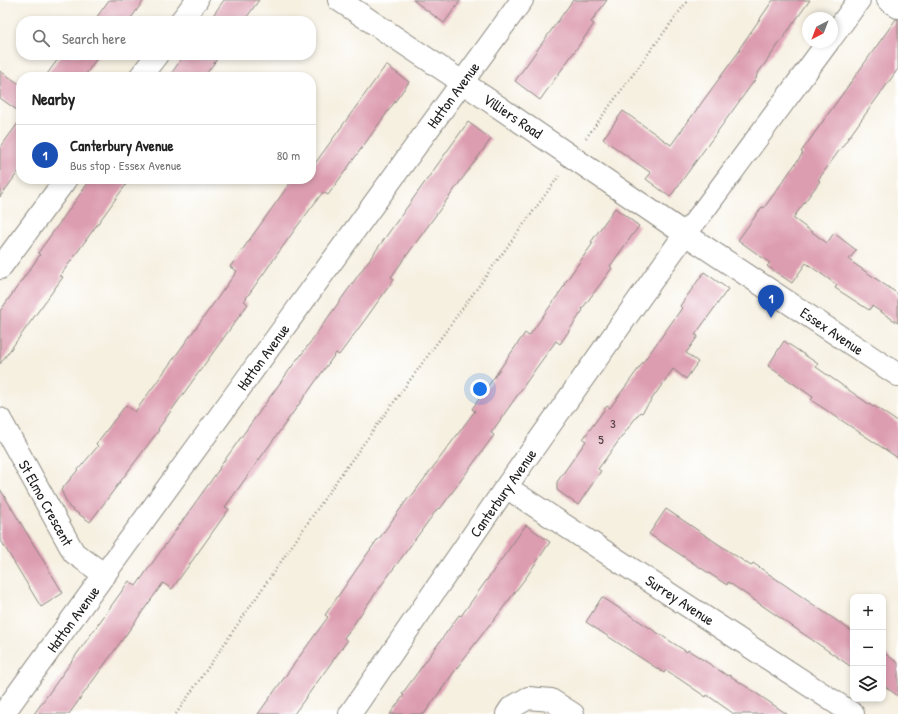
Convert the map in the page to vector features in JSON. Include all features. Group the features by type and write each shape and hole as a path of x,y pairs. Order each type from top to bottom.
{"street":[{"path":"186,16 197,0"},
{"name":"Villiers Road","path":"339,0 685,234"},
{"name":"Hatton Avenue","path":"4,714 522,0"},
{"path":"838,29 859,0"},
{"path":"888,0 898,7"},
{"name":"Canterbury Avenue","path":"350,714 506,487 685,234 824,48"},
{"path":"144,72 152,60"},
{"path":"0,268 62,184"},
{"name":"Essex Avenue","path":"685,234 898,375"},
{"name":"St Elmo Crescent","path":"0,419 74,553 105,575"},
{"name":"Surrey Avenue","path":"506,487 853,714"},
{"path":"507,714 511,708 528,698 551,700 573,714"}],"path":[{"path":"176,714 340,476 688,0"}],"building":[{"path":"109,0 144,0 133,16 98,16"},
{"path":"224,0 259,0 248,16 213,16"},
{"path":"413,0 461,0 444,23"},
{"path":"573,0 607,0 591,22 594,24 540,100 515,81"},
{"path":"773,0 810,0 756,76 757,77 670,197 646,179 651,173 603,139 623,111 671,145 740,50 739,49"},
{"path":"896,19 898,19 898,69 818,180 820,181 793,218 827,243 834,233 856,250 849,260 898,294 898,323 872,306 869,310 835,288 837,285 806,263 792,283 767,266 770,263 738,240 762,207 764,208 803,153 801,152"},
{"path":"57,60 96,60 87,72 49,72"},
{"path":"181,60 216,60 208,72 172,72"},
{"path":"386,65 409,82 328,195 323,192 296,228 244,301 248,304 158,429 159,430 90,522 69,507 61,490 98,446 96,444 126,405 135,412 237,271 230,267 289,184 316,184 316,162"},
{"path":"0,71 16,82 16,109 0,98"},
{"path":"468,122 491,139 391,277 394,279 367,317 339,355 336,353 225,507 229,509 172,589 163,583 69,714 34,714 129,581 136,586"},
{"path":"16,126 16,175 0,197 0,148"},
{"path":"87,184 126,184 60,276 63,277 0,364 0,311 40,255 38,253"},
{"path":"615,208 639,226 610,266 612,268 582,309 583,310 560,344 556,341 537,367 491,433 494,435 372,598 344,638 347,641 294,714 258,714 328,617 325,615 377,540 475,411 472,409 525,333 529,336 565,285 564,284 593,243 591,242"},
{"path":"704,272 728,289 695,335 698,336 686,353 698,362 686,379 673,369 642,413 640,412 598,469 601,471 578,505 557,490 557,482 586,441 583,439 607,406 610,408 682,308 680,306"},
{"path":"784,341 818,364 816,367 873,407 874,406 898,422 898,458 811,400 813,397 768,366"},
{"path":"0,489 63,593 41,607 0,539"},
{"path":"666,509 751,566 753,563 850,630 850,666 728,582 727,585 649,534"},
{"path":"526,525 550,542 527,576 459,665 424,714 390,714 404,695 402,694 459,615 461,616"},
{"path":"602,597 687,652 688,650 728,676 729,675 787,714 734,714 707,695 706,697 666,670 664,673 586,622"},
{"path":"886,654 898,663 898,696 886,687"}],"place":[{"name":"Canterbury Avenue","path":"771,318"}]}
